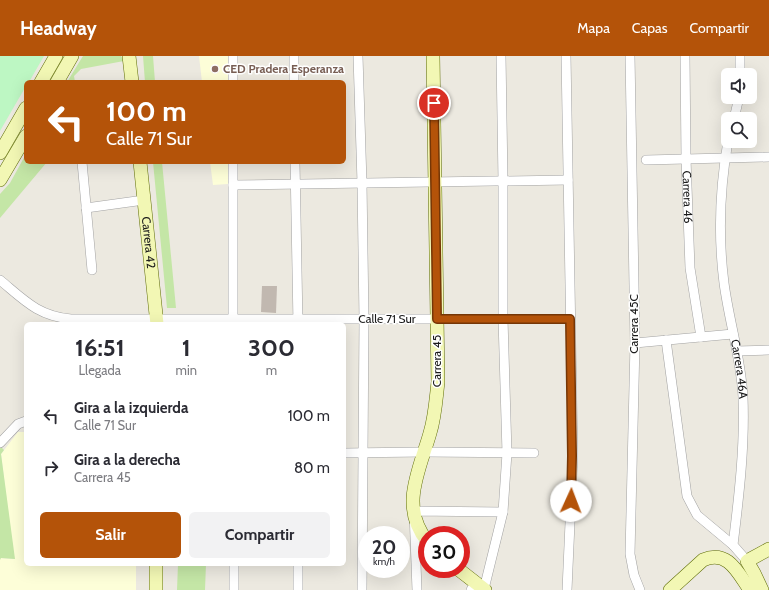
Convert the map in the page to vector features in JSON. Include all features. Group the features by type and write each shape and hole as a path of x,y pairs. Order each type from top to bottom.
{"street":[{"path":"42,80 56,56"},
{"path":"58,80 72,56"},
{"path":"129,56 132,80"},
{"path":"233,56 233,80"},
{"path":"294,56 294,80"},
{"path":"358,56 364,319 362,590"},
{"name":"Carrera 45","path":"417,590 414,483 435,414 438,382 433,56"},
{"path":"468,578 479,588 503,512 507,453 501,56"},
{"path":"566,56 572,456 567,590"},
{"name":"Carrera 45C","path":"630,56 635,343 630,554 634,576 640,590"},
{"name":"Carrera 46","path":"685,56 686,159 690,268 701,337"},
{"path":"740,56 740,68"},
{"path":"0,153 24,111"},
{"path":"0,180 24,139"},
{"name":"Carrera 46A","path":"727,148 720,234 724,283 737,351 742,396 742,463 733,545"},
{"path":"646,160 769,157"},
{"path":"82,164 92,270"},
{"name":"Carrera 42","path":"140,164 157,322"},
{"path":"233,164 234,322"},
{"path":"295,164 298,322"},
{"path":"233,185 568,180"},
{"path":"86,208 144,200"},
{"name":"Calle 71 Sur","path":"0,280 38,310 54,317 71,319 157,322 298,322 364,319 570,319"},
{"path":"635,343 733,334"},
{"path":"666,340 687,496 697,515 733,545 747,561 762,590"},
{"path":"737,351 769,350"},
{"path":"0,443 18,424 24,422"},
{"path":"346,454 424,452 534,453"},
{"path":"418,527 414,511 503,512"},
{"path":"747,561 769,549"},
{"path":"670,590 702,560 717,557 731,563 750,590"},
{"path":"156,566 156,590"},
{"path":"234,566 234,590"},
{"path":"298,566 298,590"}],"shaded area":[{"name":"CED Pradera Esperanza","path":"199,56 230,56 229,80 202,80"},
{"path":"210,164 228,164 228,184 213,185"},
{"path":"18,432 24,432 24,566 136,566 136,590 0,590 0,558 14,559 1,454"}],"green space":[{"path":"0,56 44,56 30,80 24,80 24,89 0,131"},
{"path":"83,56 121,56 124,61 81,69 74,76 75,80 68,80"},
{"path":"143,56 153,56 155,80 145,80"},
{"path":"24,158 24,164 45,164 0,218 0,194 10,183"},
{"path":"153,164 162,164 176,308 167,308"},
{"path":"0,446 4,450 1,454 15,559 1,558 0,560"},
{"path":"178,566 206,566 205,590 177,590"}],"building":[{"path":"262,286 277,286 276,313 261,312"}],"place":[{"name":"CED Pradera Esperanza","path":"215,69"}],"route":[{"path":"434,103 437,319 570,319 572,456 571,501"}]}
